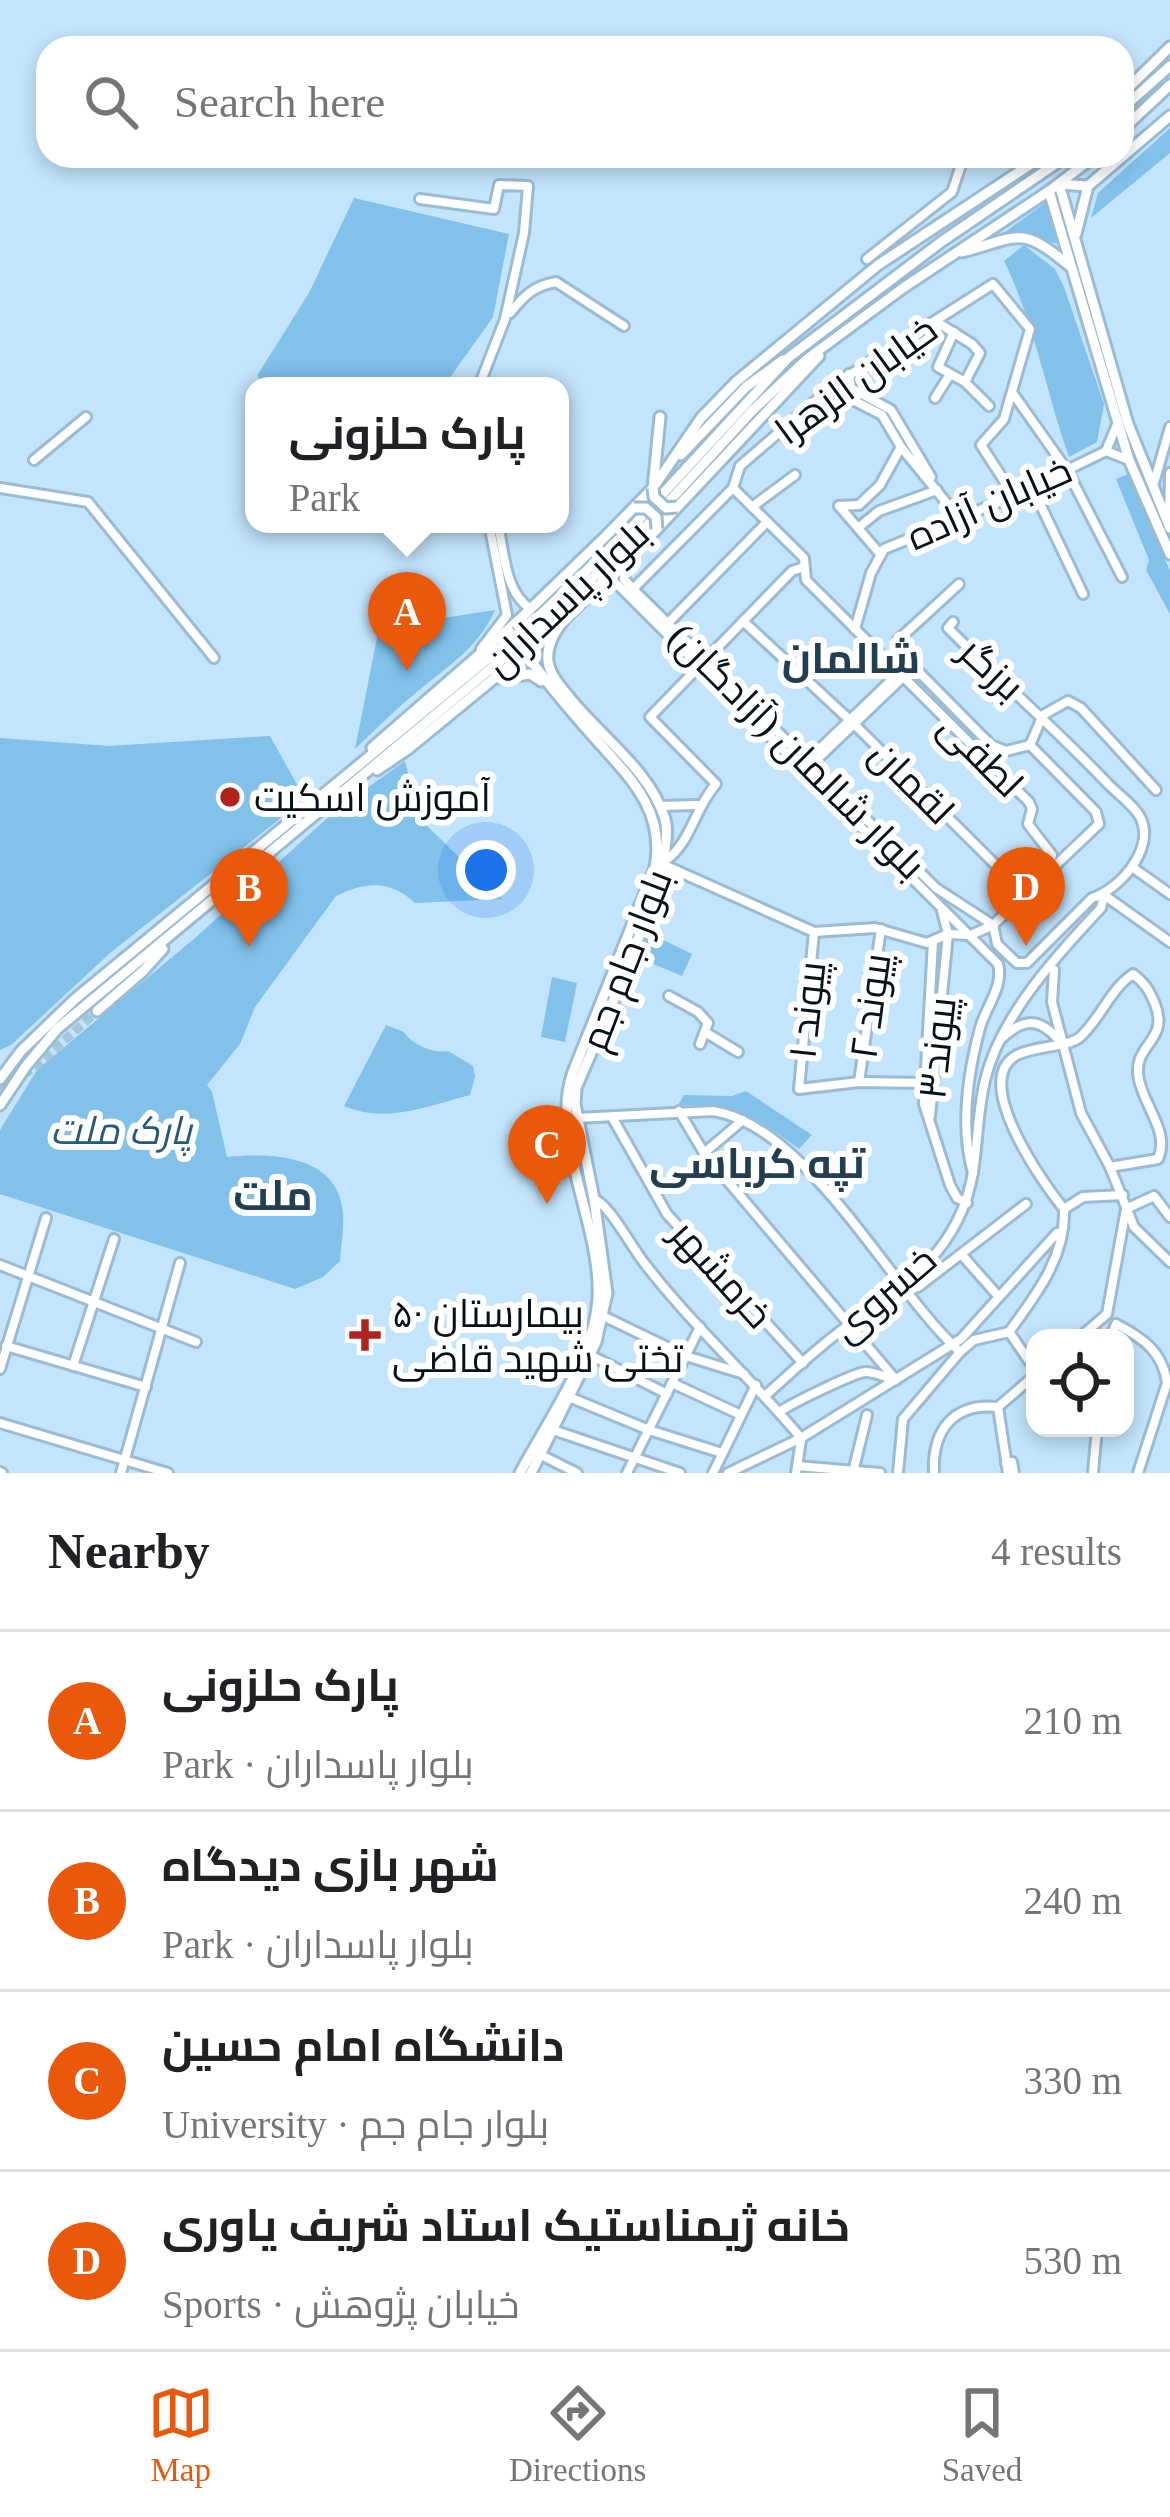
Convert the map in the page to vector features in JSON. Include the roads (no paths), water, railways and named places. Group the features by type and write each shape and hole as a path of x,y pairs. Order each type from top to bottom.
{"main road":[{"path":"1134,82 1170,47"},
{"path":"1134,99 1169,68"},
{"path":"1134,119 1170,85"},
{"path":"1134,147 1170,116"},
{"path":"334,792 391,729 508,630 634,508 667,470 701,418 763,358 878,265 1026,168"},
{"name":"بلوار پاسداران","path":"0,1105 57,1029 181,928 579,580 788,358 941,242 1050,168"},
{"name":"بلوار پاسداران","path":"0,1079 21,1051 75,998 505,659 586,586 766,396 951,255 1080,168"},
{"path":"1076,234 1088,186 1109,168"},
{"path":"1088,186 1060,184 1128,424 1170,527"},
{"path":"1048,191 1129,460 1170,554"},
{"path":"1057,216 1069,213"},
{"path":"951,255 1011,238 1033,237 1073,268"},
{"path":"334,792 408,749 526,654 658,529 830,343"},
{"path":"667,470 746,388 788,358"},
{"path":"660,417 654,497 666,508 677,508"},
{"path":"634,508 646,508 656,517 658,529"},
{"name":"بلوار جام جم","path":"520,1473 569,1396 603,1316 607,1275 576,1088 664,863 668,835 660,806 549,667 551,639 566,616"},
{"name":"بلوار جام جم","path":"508,630 554,690 628,768 652,814 658,855 567,1088 567,1118 595,1253 598,1294 588,1343 531,1473"},
{"path":"495,679 530,674 554,690"},
{"path":"97,1011 143,971 181,928"},
{"path":"0,1066 21,1051"}],"street":[{"path":"867,259 952,192 960,168"},
{"path":"420,199 494,209 499,184 527,186 524,232 505,319 482,377"},
{"path":"505,319 525,294 556,282 624,326"},
{"name":"خیابان الزهرا","path":"633,589 733,488 740,466 849,374 993,284 1030,329 1013,394"},
{"path":"935,321 980,353 965,382"},
{"path":"954,332 938,367 965,382 988,406"},
{"path":"849,374 851,388 891,410 938,490"},
{"path":"935,398 949,376"},
{"path":"1013,394 1004,419 981,445 1014,496"},
{"path":"1013,394 1067,470 1122,577"},
{"path":"821,399 843,395 882,415 901,447 958,517"},
{"path":"34,460 86,417"},
{"path":"1118,422 1106,451 1129,460"},
{"path":"1168,483 1154,485 1170,428"},
{"path":"881,555 839,506 859,505 880,484 901,447"},
{"name":"خیابان آزاده","path":"855,629 884,549 1014,496 1106,451"},
{"path":"1170,473 1170,527"},
{"path":"752,507 795,475"},
{"path":"1032,487 1083,594"},
{"path":"0,488 88,502 214,658"},
{"name":"لطفی","path":"733,488 804,558 806,580 1029,802 1028,824 1052,856 1045,876"},
{"path":"858,529 879,512 938,490"},
{"path":"665,626 767,522"},
{"path":"475,658 507,615 496,533"},
{"path":"501,557 513,588 531,609"},
{"path":"626,560 624,579 633,589"},
{"path":"664,863 680,851 698,805 716,784 650,717 792,571 805,567"},
{"name":"بلوار شالمان (آزادگان)","path":"600,584 619,585 665,626 998,964 1001,977 986,1007 973,1061 967,1125 973,1173"},
{"path":"959,584 897,641 901,654 991,745 1006,751 1030,745"},
{"name":"بلوار شالمان (آزادگان)","path":"633,589 665,626"},
{"name":"لقمان","path":"743,621 1026,895"},
{"name":"برزگر","path":"953,622 948,628 1004,686 1043,715 1141,818 1143,845 1132,867"},
{"path":"806,766 901,675"},
{"path":"1030,745 1043,715 1068,701 1081,708 1156,790"},
{"path":"664,863 814,932 880,929 934,942 948,934 971,935 993,925 1099,824 1096,812 1030,745"},
{"path":"660,806 698,805"},
{"name":"بلوار شالمان (آزادگان)","path":"870,830 950,900 993,925 997,944 1017,963 1027,963 1092,898 1104,895"},
{"path":"973,1173 982,1092 995,1044 1007,1021 1101,908 1104,895 1132,867 1170,894"},
{"path":"1104,895 1170,942"},
{"path":"938,905 948,934"},
{"name":"پیوند ۲","path":"859,1082 880,929"},
{"name":"پیوند ۱","path":"814,932 799,1089 859,1082"},
{"name":"پیوند۳","path":"929,1124 948,934"},
{"name":"پیوند۳","path":"929,1124 924,1083 934,942"},
{"path":"1055,963 1050,985 1081,1113 1134,1227 1170,1262"},
{"path":"728,1473 801,1438 956,1349 1009,1332 1049,1274 1065,1225 1064,1209 1006,1115 1003,1068 1020,1053 1072,1042 1127,976 1136,975 1147,985 1161,1026 1142,1053 1137,1072 1163,1142 1158,1160 1110,1167"},
{"path":"669,996 708,1023 700,1044"},
{"path":"995,1044 1014,1026 1026,1022 1048,1028 1061,1042"},
{"path":"704,1032 738,1052"},
{"path":"859,1082 924,1083"},
{"path":"578,1118 679,1111 728,1114 773,1136 809,1172 956,1349"},
{"path":"679,1111 704,1153 896,1380"},
{"name":"خرمشهر","path":"612,1117 668,1214 803,1363"},
{"path":"704,1153 743,1120"},
{"path":"929,1124 950,1185 957,1198 967,1203"},
{"name":"خسروی","path":"766,1395 848,1325 902,1289 950,1234 967,1203 973,1173"},
{"path":"1064,1209 1083,1197 1123,1195"},
{"path":"1126,1209 1154,1196 1170,1217"},
{"path":"594,1199 604,1203 622,1237 801,1438 796,1469 880,1473"},
{"path":"902,1289 918,1287 1026,1204"},
{"path":"1090,1329 1107,1314 1126,1209"},
{"path":"0,1369 46,1218"},
{"path":"898,1473 903,1419 956,1349 1057,1233"},
{"path":"73,1366 114,1239"},
{"path":"961,1254 999,1298"},
{"path":"121,1473 180,1263"},
{"path":"0,1265 196,1342"},
{"path":"603,1316 686,1356 746,1374"},
{"path":"628,1473 700,1327"},
{"path":"1009,1332 1026,1357"},
{"path":"1134,1335 1159,1355 1167,1383 1138,1473"},
{"path":"6,1346 146,1388"},
{"path":"590,1355 667,1394"},
{"path":"779,1412 805,1395 828,1390 859,1373 896,1380"},
{"path":"672,1383 741,1415"},
{"path":"934,1473 940,1429 969,1408 998,1407 1026,1384"},
{"path":"712,1473 756,1385"},
{"path":"569,1396 649,1430 722,1453"},
{"path":"998,1407 1009,1470"},
{"path":"853,1472 867,1415"},
{"path":"0,1440 3,1424 164,1472"},
{"path":"549,1428 680,1473"},
{"path":"1093,1473 1095,1437"},
{"path":"541,1455 577,1473"}],"tunnel":[{"path":"0,1089 35,1067 97,1011"}],"place":[{"name":"پارک حلزونی","path":"407,671"},
{"name":"آموزش اسکیت","path":"230,797"},
{"name":"خانه ژیمناستیک استاد شریف یاوری","path":"1026,946"},
{"name":"شهر بازی دیدگاه","path":"249,947"},
{"name":"دانشگاه امام حسین","path":"547,1204"},
{"name":"بیمارستان ۵۰ تختی شهید قاضی","path":"365,1335"}],"district":[{"name":"شالمان","path":"851,659"},
{"name":"تپه کرباسی","path":"757,1164"},
{"name":"ملت","path":"273,1196"}],"park label":[{"name":"پارک ملت","path":"121,1130"}]}
